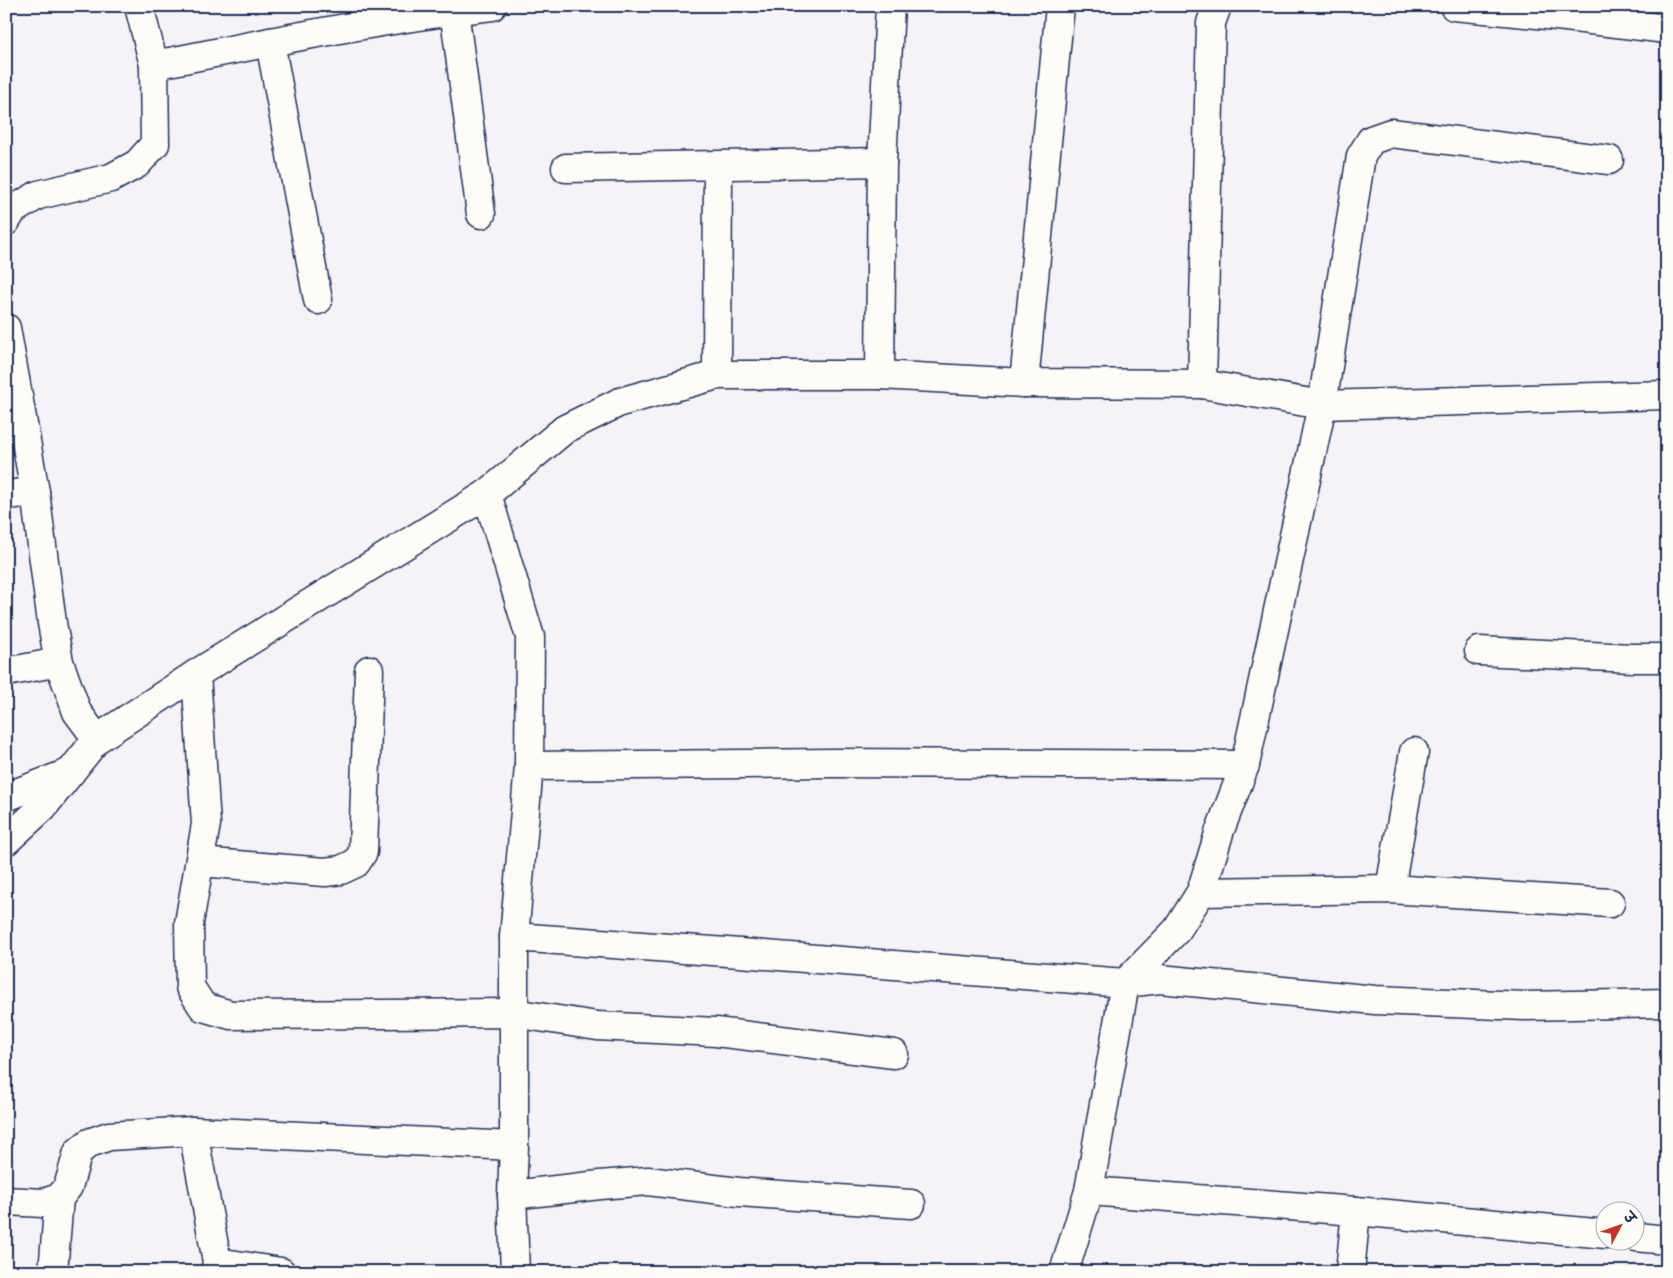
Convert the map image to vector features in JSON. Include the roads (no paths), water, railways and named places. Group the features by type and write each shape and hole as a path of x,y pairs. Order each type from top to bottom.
{"street":[{"path":"6,221 13,210 38,195 111,178 137,164 155,144 154,65 139,6"},
{"path":"154,65 270,42 454,10 492,6"},
{"path":"880,375 882,162 890,6"},
{"path":"1024,383 1060,6"},
{"path":"1202,384 1211,23 1217,6"},
{"path":"1454,6 1667,29"},
{"path":"454,10 481,214"},
{"path":"270,42 318,300"},
{"path":"1064,1272 1089,1191 1125,983 1177,930 1201,892 1220,830 1245,766 1322,405 1361,156 1371,140 1391,133 1609,160"},
{"path":"566,168 882,162"},
{"path":"717,375 718,166"},
{"path":"6,328 34,492 59,662 77,712 97,739"},
{"path":"6,841 44,807 97,739 196,674 487,494 565,428 620,402 717,375 880,375 1024,383 1202,384 1322,405 1667,395"},
{"path":"6,495 34,492"},
{"path":"487,494 530,637 529,766 514,937 514,1146 512,1195 515,1272"},
{"path":"1479,651 1667,658"},
{"path":"6,672 59,662"},
{"path":"200,862 325,872 341,870 356,863 364,852 369,670"},
{"path":"196,674 206,824 189,924 190,987 203,1007 230,1015 513,1013 597,1026 716,1032 894,1054"},
{"path":"1390,889 1414,752"},
{"path":"529,766 834,763 1245,766"},
{"path":"6,796 71,772"},
{"path":"1201,892 1390,889 1610,903"},
{"path":"514,937 1125,983 1160,979 1375,1000 1525,1006 1667,1003"},
{"path":"53,1272 59,1198 68,1186 78,1152 89,1143 109,1136 193,1131 514,1146"},
{"path":"193,1131 216,1267 281,1272"},
{"path":"512,1195 600,1184 648,1182 739,1192 911,1204"},
{"path":"1089,1191 1356,1211 1596,1233"},
{"path":"6,1201 43,1203 59,1198"},
{"path":"1350,1272 1356,1211"},
{"path":"1646,1238 1667,1240"}]}
